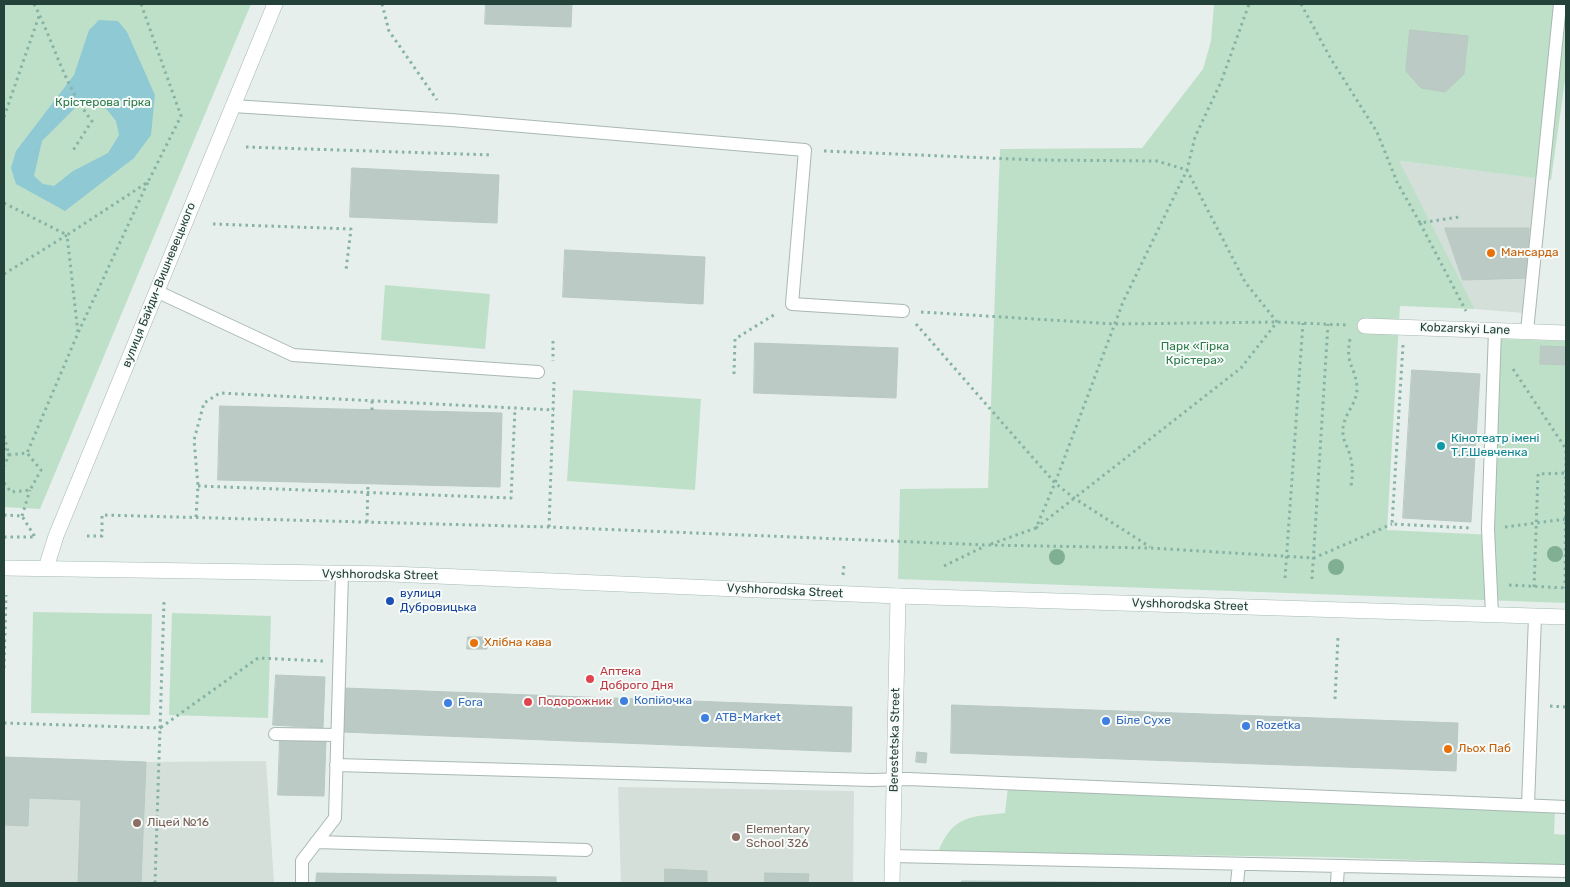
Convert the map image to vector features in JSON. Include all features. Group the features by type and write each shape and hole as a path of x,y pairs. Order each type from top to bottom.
{"main road":[{"name":"вулиця Байди-Вишневецького","path":"46,568 56,536 276,4"},
{"name":"Kobzarskyi Lane","path":"1362,326 1476,329 1495,336 1527,332 1566,333"},
{"name":"Vyshhorodska Street","path":"4,568 342,574 898,596 1566,617"},
{"name":"Berestetska Street","path":"892,883 898,596"}],"lane":[{"path":"1527,332 1560,4"},
{"path":"233,106 451,120 805,150 792,304 904,311"},
{"path":"156,291 292,355 538,372"},
{"path":"1492,614 1488,529 1495,336"},
{"path":"302,883 302,861 335,818 338,661 342,574"},
{"path":"1528,805 1535,616"},
{"path":"274,734 337,735"},
{"path":"336,765 872,780 894,778 1566,807"},
{"path":"316,842 586,850"},
{"path":"892,856 1566,871"},
{"path":"1237,883 1239,864"},
{"path":"1338,866 1338,883"}],"path":[{"path":"34,4 66,79 81,108 92,121 72,152"},
{"path":"27,452 78,333 148,182 181,116 141,4"},
{"path":"382,4 388,30 451,120"},
{"path":"1036,528 1055,483 1123,302 1187,170 1195,137 1221,82 1249,4"},
{"path":"1301,4 1331,59 1377,132 1398,182 1476,329"},
{"path":"4,117 40,16"},
{"path":"246,147 493,155"},
{"path":"805,150 1036,160 1157,161 1187,170 1245,282 1278,322"},
{"path":"4,274 148,182"},
{"path":"4,203 67,235"},
{"path":"1420,223 1459,217"},
{"path":"213,224 351,229 346,270"},
{"path":"67,235 78,333"},
{"path":"734,374 735,339 792,304"},
{"path":"904,311 1115,324 1278,322 1362,326"},
{"path":"904,311 1055,483 1074,498 1151,548"},
{"path":"944,566 987,545 1036,528 1241,368 1278,322"},
{"path":"1285,578 1303,323"},
{"path":"1312,579 1328,324"},
{"path":"1351,486 1353,468 1342,434 1344,419 1348,410 1354,404 1357,387 1347,356 1351,337 1362,326"},
{"path":"1392,524 1404,327"},
{"path":"1490,584 1566,588 1566,449 1495,336"},
{"path":"553,341 554,369"},
{"path":"549,527 554,377"},
{"path":"196,517 198,486 194,440 204,403 220,393 554,410"},
{"path":"372,400 372,410"},
{"path":"198,486 512,498 515,408"},
{"path":"4,436 9,455 4,466"},
{"path":"4,448 9,455"},
{"path":"9,455 27,452"},
{"path":"4,537 35,537 22,516 30,490 41,470 27,452"},
{"path":"1534,587 1538,474 1566,473"},
{"path":"4,483 11,492 30,490"},
{"path":"367,522 368,483"},
{"path":"4,515 22,516"},
{"path":"87,536 102,536 102,515 549,527 987,545 1151,548 1314,558 1392,524 1488,529 1566,519"},
{"path":"4,668 6,595"},
{"path":"155,883 164,601"},
{"path":"1335,699 1338,637"},
{"path":"4,723 160,728 258,658 338,661"}],"shaded area":[{"path":"1398,161 1537,178 1524,313 1475,309"},
{"name":"Ліцей №16","path":"4,757 146,762 266,761 274,883 4,883"},
{"name":"Elementary School 326","path":"618,787 854,791 853,883 621,883"}],"green space":[{"name":"Крістерова гірка","path":"4,4 251,4 40,509 4,507"},
{"name":"Парк «Гірка Крістера»","path":"1214,4 1566,4 1566,73 1551,180 1399,161 1475,309 1400,306 1387,530 1494,535 1501,339 1566,341 1566,603 898,579 900,489 988,488 1000,149 1142,148 1203,69 1211,41"},
{"path":"385,285 490,294 485,349 381,340"},
{"path":"573,390 701,399 695,490 567,481"},
{"path":"33,612 152,614 150,715 31,713"},
{"path":"172,613 271,616 268,718 169,715"},
{"path":"1008,787 1555,811 1554,834 1566,835 1566,865 1325,857 938,852 950,831 957,824 972,817 1005,813"}],"water":[{"path":"99,20 118,21 127,32 155,95 151,135 134,158 65,211 16,184 11,168 16,151 74,75 89,30","holes":["100,101 116,121 119,135 108,153 73,171 54,186 43,184 34,176 42,141 78,105"]}],"building":[{"path":"486,4 572,4 571,27 485,24"},
{"path":"1410,30 1468,36 1464,74 1445,92 1421,88 1406,71"},
{"path":"352,168 499,175 497,223 350,217"},
{"name":"Мансарда","path":"1445,228 1529,228 1528,278 1463,280"},
{"path":"565,250 705,257 703,304 563,297"},
{"path":"755,343 898,348 896,398 754,393"},
{"path":"1541,346 1566,347 1566,365 1540,364"},
{"name":"Кінотеатр імені Т.Г.Шевченка","path":"1412,370 1480,374 1471,522 1403,518"},
{"path":"220,406 502,413 500,487 218,480"},
{"path":"468,637 487,637 487,649 467,649"},
{"path":"276,675 325,677 323,728 273,725"},
{"path":"344,688 852,707 851,752 342,732"},
{"path":"952,705 1458,723 1456,771 951,753"},
{"path":"280,739 326,741 324,796 278,795"},
{"path":"917,752 927,753 926,763 916,762"},
{"path":"4,757 146,762 141,883 78,883 81,800 29,798 28,826 4,825"},
{"path":"665,869 707,871 707,883 665,883"},
{"path":"317,873 556,877 556,883 316,883"},
{"path":"765,873 809,874 808,883 765,883"},
{"path":"962,881 1209,883 962,883"}],"place":[{"name":"Мансарда","path":"1491,253"},
{"name":"Кінотеатр імені Т.Г.Шевченка","path":"1441,446"},
{"name":"вулиця Дубровицька","path":"390,601"},
{"name":"Хлібна кава","path":"474,643"},
{"name":"Аптека Доброго Дня","path":"590,679"},
{"name":"Копійочка","path":"624,701"},
{"name":"Подорожник","path":"528,702"},
{"name":"Fora","path":"448,703"},
{"name":"ATB-Market","path":"705,718"},
{"name":"Біле Сухе","path":"1106,721"},
{"name":"Rozetka","path":"1246,726"},
{"name":"Льох Паб","path":"1448,749"},
{"name":"Ліцей №16","path":"137,823"},
{"name":"Elementary School 326","path":"736,837"}]}
